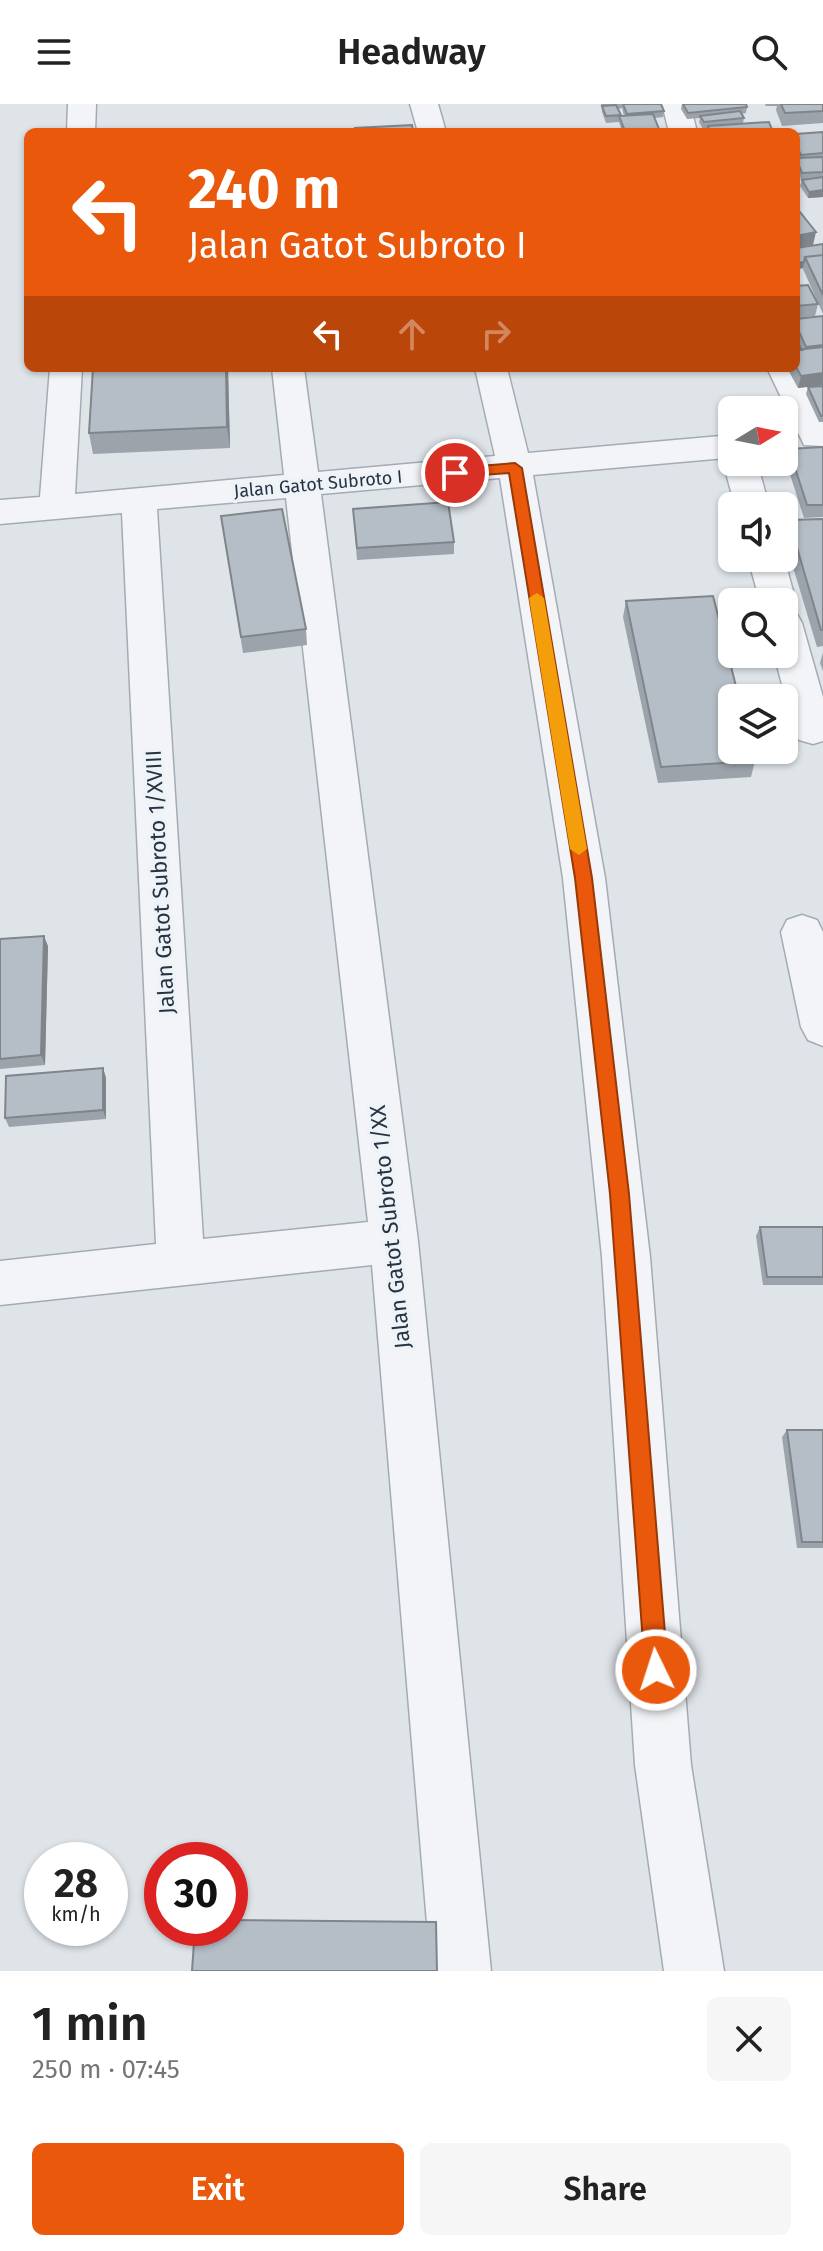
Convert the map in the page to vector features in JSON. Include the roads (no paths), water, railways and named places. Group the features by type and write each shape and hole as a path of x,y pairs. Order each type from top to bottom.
{"street":[{"path":"81,128 82,104"},
{"path":"424,104 431,128"},
{"path":"676,104 682,128"},
{"path":"57,507 66,372"},
{"name":"Jalan Gatot Subroto 1/XX","path":"289,372 394,1241 461,1971"},
{"path":"492,372 515,468 584,878 626,1257 663,1765 694,1971"},
{"path":"784,372 808,438"},
{"name":"Jalan Gatot Subroto I","path":"0,512 718,447"},
{"name":"Jalan Gatot Subroto 1/XVIII","path":"139,500 181,1263"},
{"path":"796,668 813,730"},
{"path":"802,932 823,1027"},
{"path":"0,1283 394,1241"}]}
